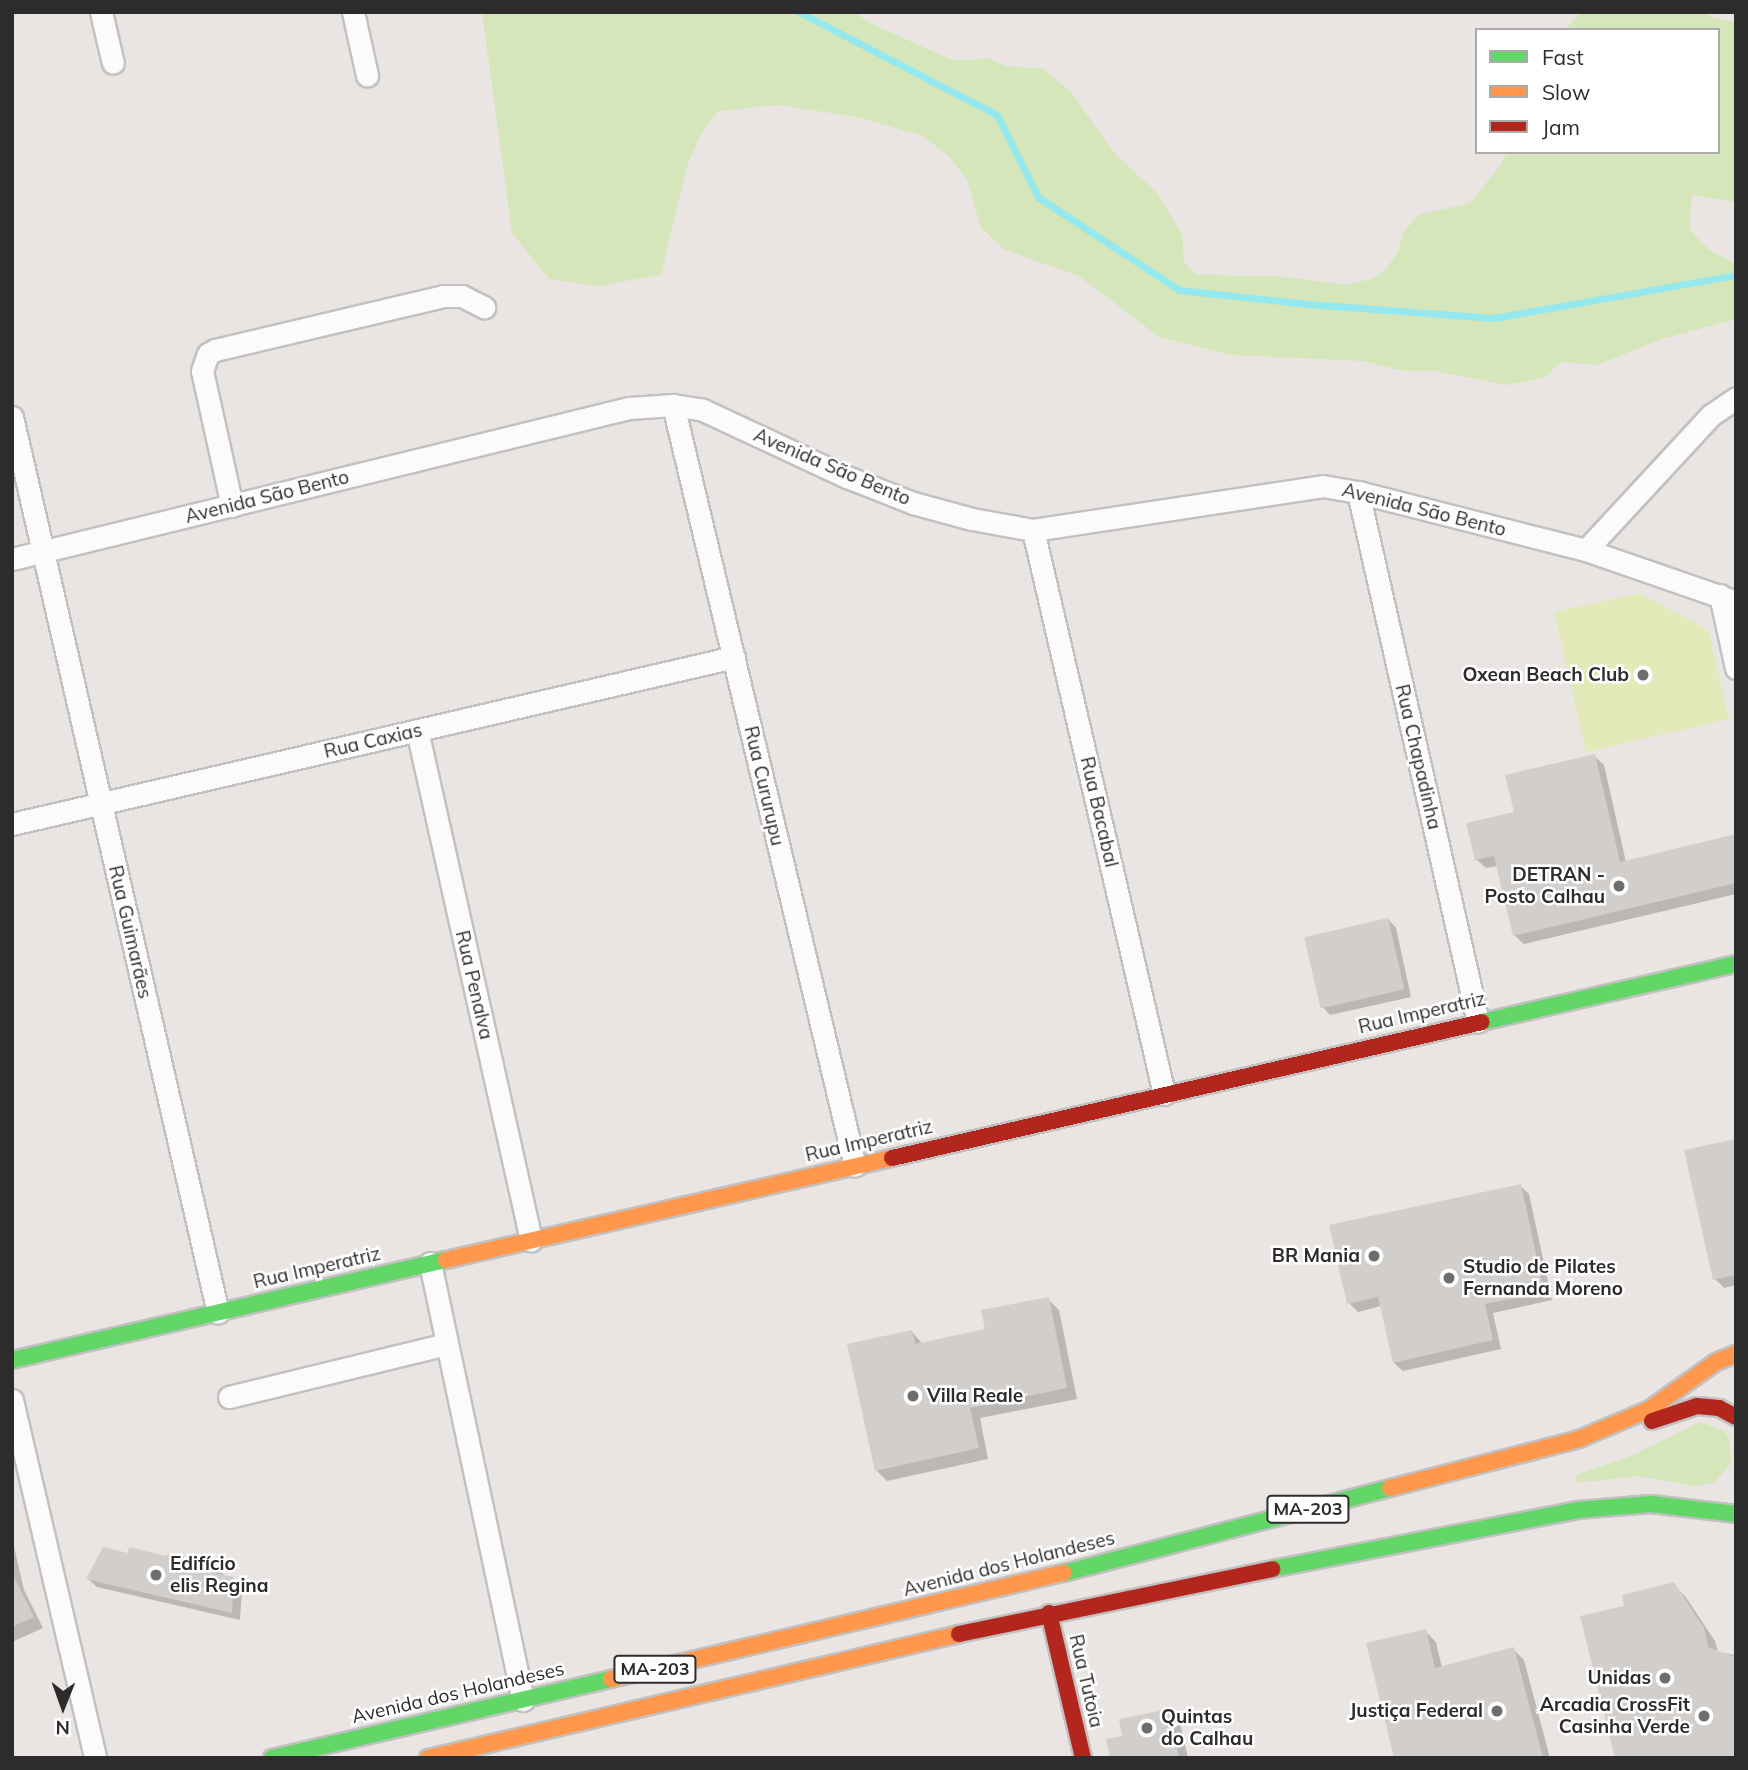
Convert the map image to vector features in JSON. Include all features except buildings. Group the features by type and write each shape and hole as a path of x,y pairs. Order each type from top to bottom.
{"main road":[{"name":"Rua Imperatriz","path":"12,1360 1478,1021 1736,964"},
{"name":"Avenida dos Holandeses","path":"272,1758 1038,1580 1579,1439 1637,1416 1716,1362 1736,1354"},
{"path":"1579,1439 1633,1427 1697,1406 1719,1408 1736,1417"},
{"path":"1577,1510 1637,1497 1697,1501 1729,1497"},
{"name":"MA-203","path":"428,1758 1049,1613 1577,1510 1633,1504 1736,1514"},
{"path":"1690,1508 1736,1532"},
{"name":"Rua Tutoia","path":"1049,1613 1083,1758"}],"street":[{"path":"101,12 113,64"},
{"path":"353,12 367,75"},
{"path":"232,506 202,371 208,354 215,350 444,296 462,296 484,307"},
{"path":"1586,550 1712,415 1736,398"},
{"name":"Avenida São Bento","path":"12,559 629,408 673,405 703,410 847,477 913,502 972,519 1034,530 1323,486 1357,492 1586,550 1730,596"},
{"name":"Rua Cururupu","path":"673,405 855,1166"},
{"name":"Rua Guimarães","path":"12,417 218,1313"},
{"name":"Rua Chapadinha","path":"1357,492 1478,1021"},
{"name":"Rua Bacabal","path":"1034,530 1164,1094"},
{"path":"1730,596 1736,668"},
{"name":"Rua Caxias","path":"12,824 734,657"},
{"name":"Rua Penalva","path":"416,730 531,1240"},
{"path":"430,1263 523,1700"},
{"path":"229,1397 447,1344"},
{"path":"12,1400 94,1758"}],"green space":[{"path":"482,12 854,12 872,24 952,60 990,59 1008,67 1042,68 1072,93 1114,153 1157,193 1182,234 1184,262 1197,275 1278,276 1346,285 1374,278 1385,270 1398,252 1403,233 1418,215 1470,203 1500,166 1506,154 1720,154 1720,28 1567,28 1581,12 1704,12 1714,18 1736,22 1736,202 1692,195 1689,229 1708,249 1736,264 1736,319 1662,339 1597,365 1561,362 1544,378 1506,385 1435,371 1404,371 1363,361 1231,355 1159,337 1079,276 1005,250 981,228 967,180 949,156 921,135 856,117 779,105 718,111 700,136 687,166 661,275 597,286 549,279 512,233"},
{"name":"Oxean Beach Club","path":"1639,593 1708,630 1729,719 1586,752 1554,612"},
{"path":"1700,1422 1723,1430 1729,1438 1731,1463 1714,1483 1694,1486 1638,1476 1577,1483 1575,1475 1626,1458"}],"waterway":[{"path":"799,12 997,115 1038,197 1179,290 1307,304 1494,318 1736,275"}],"traffic: fast":[{"path":"1482,1022 1736,964"},
{"path":"12,1360 446,1260"},
{"path":"1064,1573 1390,1488"},
{"path":"1272,1569 1577,1510 1651,1504 1736,1514"},
{"path":"272,1758 611,1679"}],"traffic: slow":[{"path":"446,1260 892,1158"},
{"path":"1390,1488 1579,1439 1650,1409 1716,1362 1736,1354"},
{"path":"611,1679 1064,1573"},
{"path":"428,1758 959,1634"}],"traffic: jam":[{"path":"892,1158 1482,1022"},
{"path":"1652,1421 1697,1406 1719,1408 1736,1417"},
{"path":"959,1634 1272,1569"},
{"path":"1049,1613 1083,1758"}],"place":[{"name":"Oxean Beach Club","path":"1643,675"},
{"name":"DETRAN - Posto Calhau","path":"1619,886"},
{"name":"BR Mania","path":"1374,1256"},
{"name":"Studio de Pilates Fernanda Moreno","path":"1449,1278"},
{"name":"Villa Reale","path":"913,1396"},
{"name":"Edifício elis Regina","path":"156,1575"},
{"name":"Unidas","path":"1665,1678"},
{"name":"Justiça Federal","path":"1497,1711"},
{"name":"Arcadia CrossFit Casinha Verde","path":"1704,1716"},
{"name":"Quintas do Calhau","path":"1147,1728"}]}
